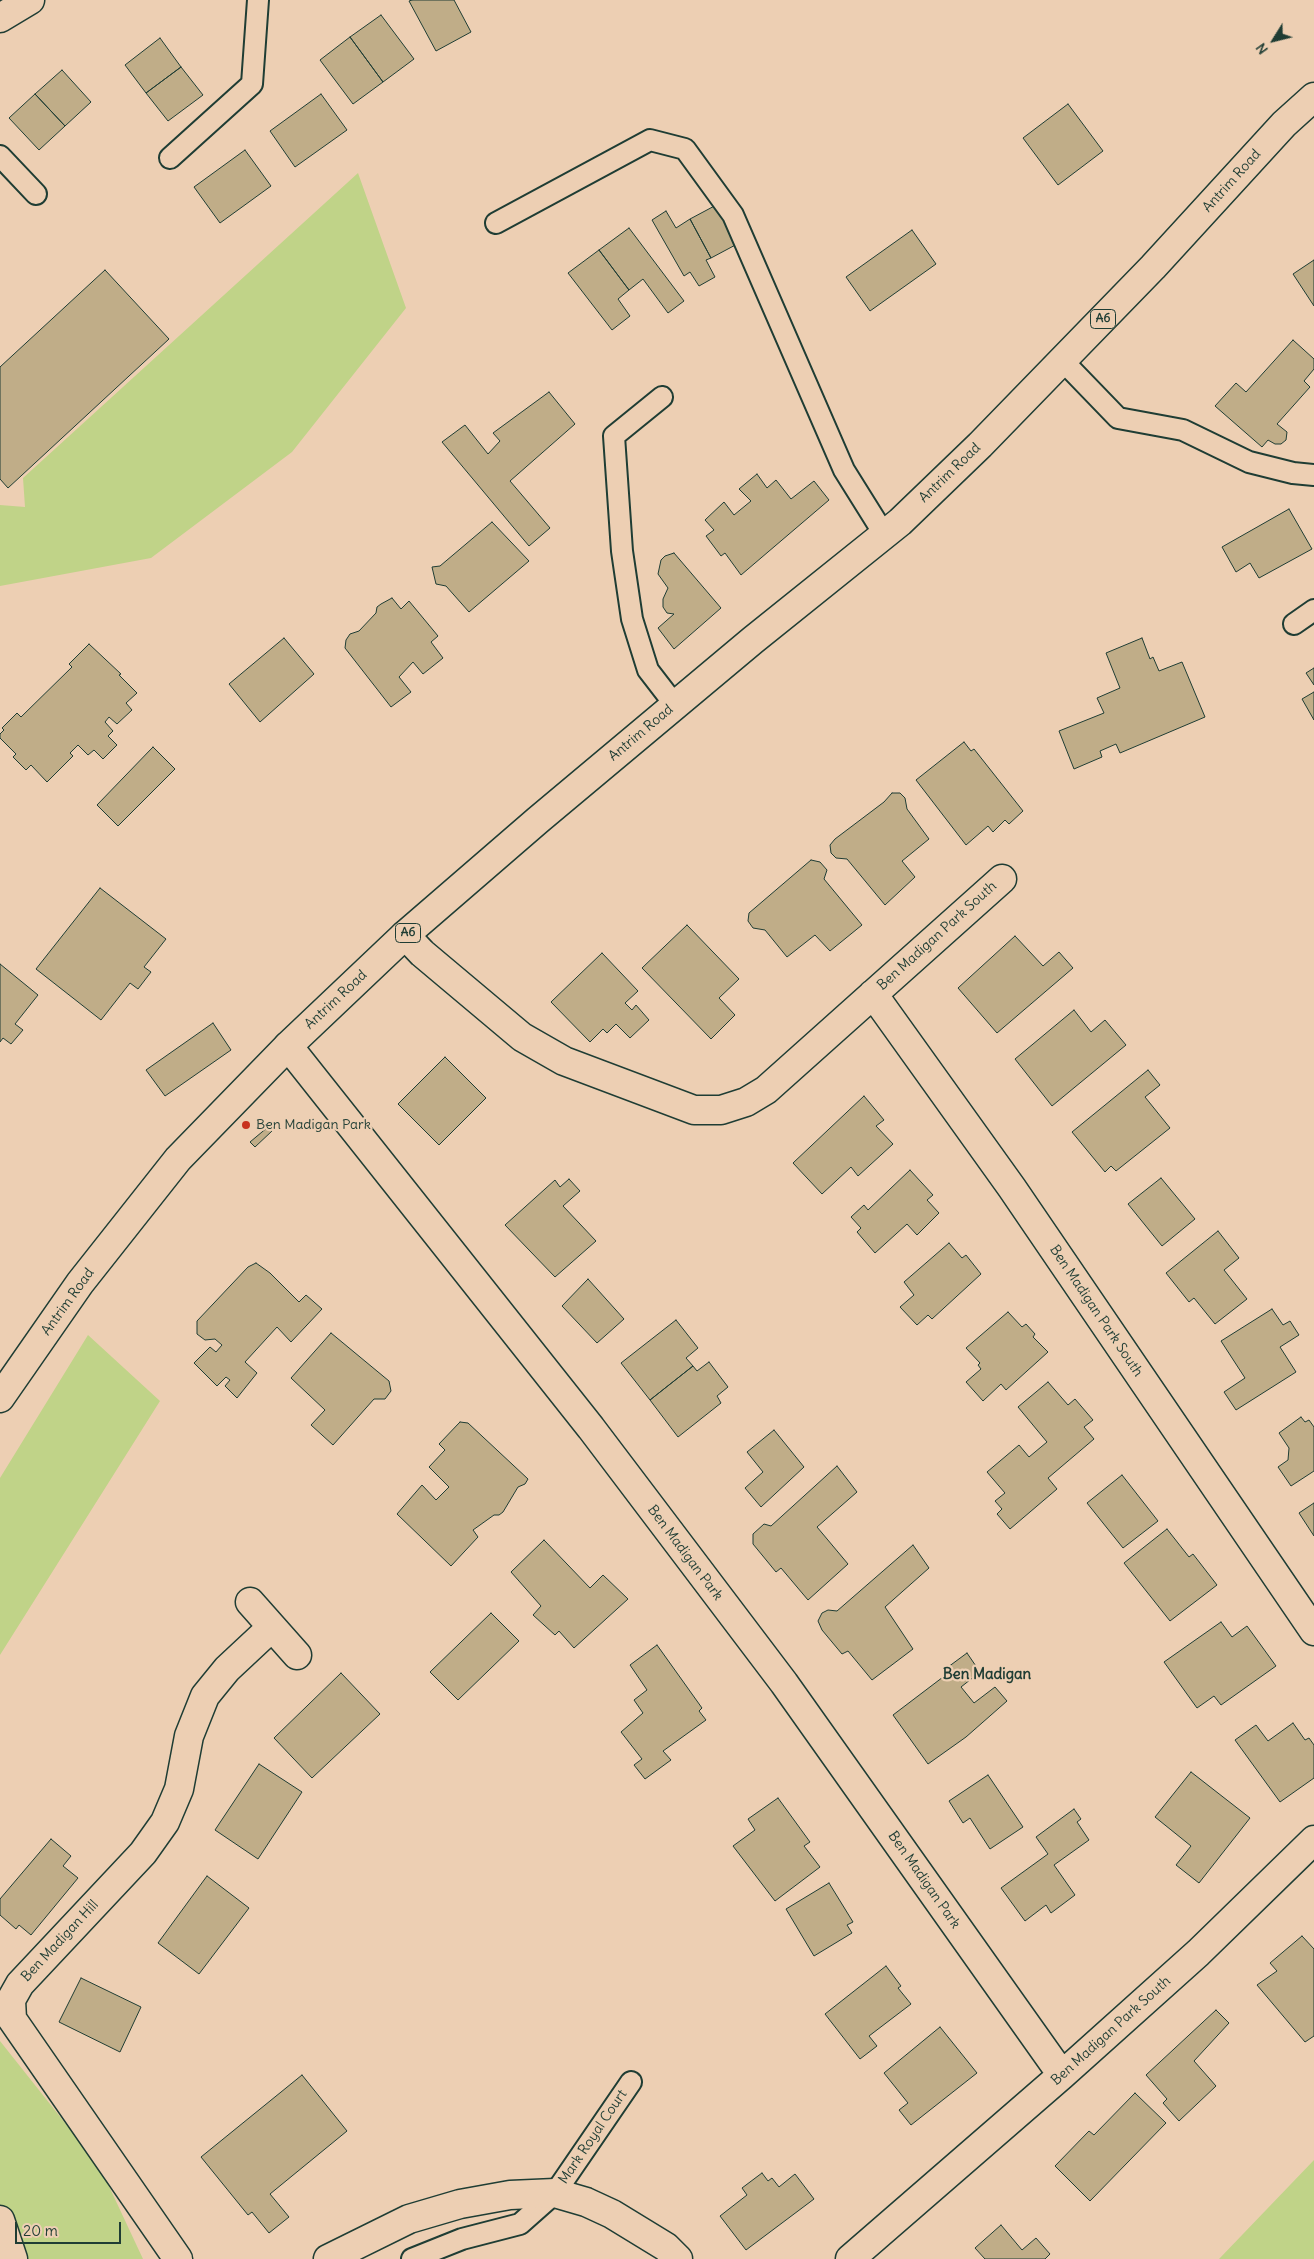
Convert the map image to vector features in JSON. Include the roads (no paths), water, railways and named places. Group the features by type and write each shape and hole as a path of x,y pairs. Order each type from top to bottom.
{"street":[{"path":"0,18 30,0"},
{"name":"Antrim Road","path":"0,1398 80,1283 178,1160 288,1046 405,936 675,705 884,534 980,445 1153,267 1284,124 1314,97"},
{"name":"Ben Madigan Park South","path":"405,936 422,954 522,1037 564,1061 694,1110 721,1110 746,1102 766,1090 1002,879"},
{"name":"Ben Madigan Park South","path":"873,994 1012,1188 1314,1630"},
{"name":"Ben Madigan Park","path":"288,1046 591,1428 784,1683 1062,2076"},
{"path":"250,1602 297,1655"},
{"name":"Ben Madigan Hill","path":"178,2259 12,2019 11,2000 20,1984 143,1853 165,1822 179,1789 189,1736 205,1696 226,1669 272,1627"},
{"name":"Ben Madigan Park South","path":"850,2259 1062,2076 1198,1953 1314,1840"},
{"path":"328,2259 409,2219 460,2204 510,2195 555,2193 586,2202 612,2214 666,2247 678,2259"},
{"path":"0,2220 13,2259"}],"lane":[{"path":"170,158 252,84 258,0"},
{"path":"496,223 650,140 685,149 733,215 844,470 884,534"},
{"path":"0,156 36,194"},
{"path":"1062,360 1118,418 1183,430 1250,462 1293,474 1314,475"},
{"path":"662,397 614,436 622,550 632,620 648,670 675,705"},
{"path":"1294,624 1314,610"},
{"name":"Mark Royal Court","path":"412,2259 462,2239 520,2224 555,2193 631,2082"}],"place":[{"name":"Ben Madigan Park","path":"246,1125"}],"district":[{"name":"Ben Madigan","path":"987,1675"}]}
